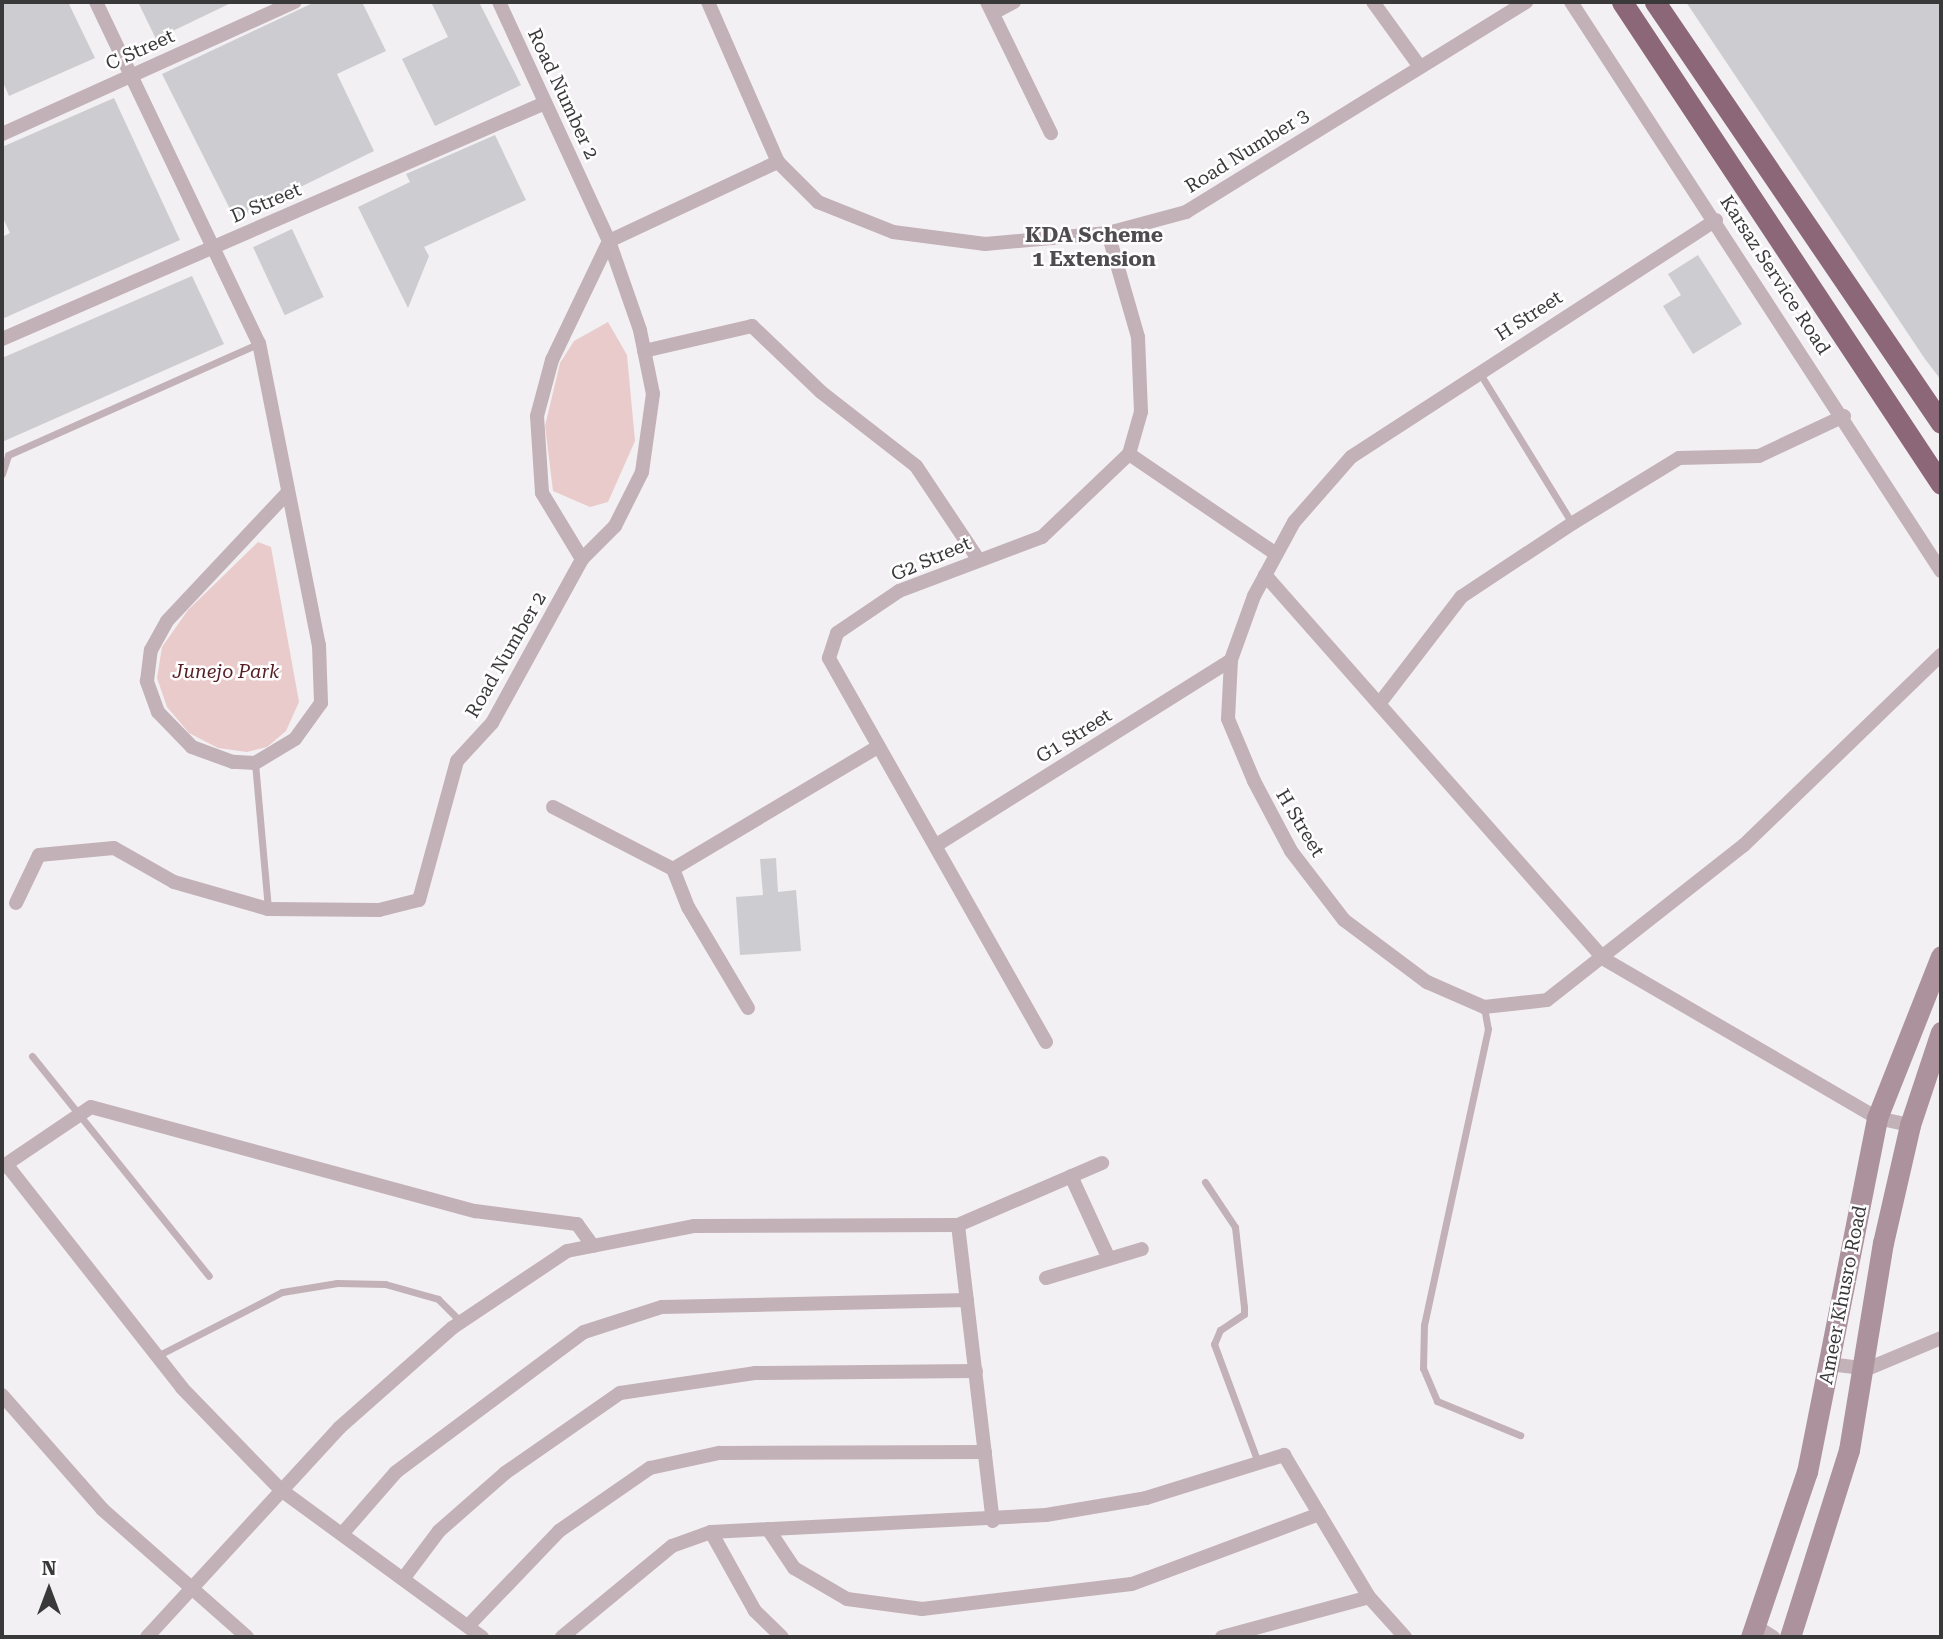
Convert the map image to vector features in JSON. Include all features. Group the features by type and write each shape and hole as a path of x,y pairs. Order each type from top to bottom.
{"highway":[{"path":"1622,2 1941,484"},
{"path":"1655,2 1941,423"}],"main road":[{"name":"Ameer Khusro Road","path":"1760,1634 1807,1472 1877,1118 1941,956"},
{"name":"Ameer Khusro Road","path":"1790,1637 1835,1502 1867,1369 1883,1243 1910,1125 1941,1032"}],"street":[{"path":"96,2 211,248 260,343 287,493 319,645 321,703 295,739 255,763 192,747 158,712 146,681 151,650 167,621 287,493"},
{"name":"C Street","path":"2,134 295,2"},
{"name":"Road Number 2","path":"16,903 39,855 114,848 174,882 268,909 379,910 419,900 457,761 492,723 582,559 615,526 642,472 653,394 644,351 609,241 499,2"},
{"name":"Road Number 3","path":"708,2 778,162 818,202 893,232 985,244 1108,233 1186,212 1526,2"},
{"path":"1014,2 990,7 1051,133"},
{"path":"1373,2 1420,67"},
{"name":"Karsaz Service Road","path":"1572,2 1844,416 1941,571"},
{"name":"D Street","path":"2,339 545,103"},
{"path":"582,559 542,493 537,416 552,360 609,241 778,162"},
{"name":"H Street","path":"1484,1007 1427,982 1344,920 1291,851 1228,719 1231,660 1265,575 1294,522 1351,457 1716,220"},
{"path":"1108,233 1138,337 1141,412 1129,454 1276,554"},
{"path":"644,351 752,326 821,392 916,466 978,559"},
{"path":"1379,704 1461,597 1573,523 1679,458 1759,456 1844,416"},
{"name":"G2 Street","path":"1046,1042 938,844 878,747 829,657 837,633 899,591 1042,537 1129,454"},
{"path":"1265,575 1604,959 1877,1118 1910,1125"},
{"path":"1484,1007 1547,999 1604,959 1744,845 1941,655"},
{"name":"G1 Street","path":"938,844 1231,660"},
{"path":"673,869 878,747"},
{"path":"553,807 673,869 688,907 748,1008"},
{"path":"482,1637 281,1490 156,1356 4,1166 91,1107 475,1211 577,1224 593,1246"},
{"path":"147,1637 340,1428 461,1322 567,1251 695,1226 958,1225 1102,1163"},
{"path":"1071,1176 1109,1259"},
{"path":"958,1225 993,1521"},
{"path":"1046,1278 1142,1249"},
{"path":"342,1534 396,1472 584,1332 663,1307 967,1300"},
{"path":"1829,1364 1867,1369 1941,1338"},
{"path":"403,1578 439,1531 505,1473 620,1393 755,1373 976,1371"},
{"path":"2,1395 102,1509 188,1591 247,1637"},
{"path":"468,1626 559,1531 650,1468 719,1453 985,1452"},
{"path":"562,1637 672,1546 711,1532 993,1521 1146,1498 1284,1455 1369,1597 1405,1637"},
{"path":"768,1529 794,1568 847,1599 922,1609 1132,1584 1319,1514"},
{"path":"711,1532 755,1611 782,1637"},
{"path":"1222,1637 1369,1597"}],"lane":[{"path":"2,474 8,455 260,343"},
{"path":"1479,372 1573,523"},
{"path":"255,763 268,909"},
{"path":"1484,1007 1488,1029 1424,1325 1423,1368 1437,1401 1520,1435"},
{"path":"32,1056 76,1117 209,1276"},
{"path":"1205,1182 1235,1227 1244,1314 1220,1330 1214,1344 1259,1463"},
{"path":"156,1356 282,1292 337,1283 385,1284 438,1299 461,1322"}],"green space":[{"path":"608,322 627,355 635,441 608,502 590,507 553,491 545,426 560,363 574,341"},
{"name":"Junejo Park","path":"258,542 271,547 299,702 286,731 267,747 247,752 218,748 189,733 167,707 157,678 162,647 188,610"}],"building":[{"path":"2,2 68,2 95,58 9,96 2,80"},
{"path":"138,2 233,2 156,39"},
{"path":"315,2 362,2 386,51 337,74 374,151 235,219 162,74"},
{"path":"431,2 479,2 521,85 435,126 402,59 448,37"},
{"path":"1686,2 1941,2 1941,380 1925,359"},
{"path":"114,98 180,240 2,319 2,237 10,233 2,216 2,147"},
{"path":"495,135 526,200 424,247 429,256 408,308 358,207 410,182 406,174"},
{"path":"292,229 324,297 285,315 253,247"},
{"path":"1698,255 1742,324 1693,354 1663,306 1681,295 1668,274"},
{"path":"192,276 224,344 2,442 2,358"},
{"path":"776,858 778,892 796,890 801,951 740,955 736,897 763,895 760,859"}],"district":[{"name":"KDA Scheme 1 Extension","path":"1094,247"}]}
